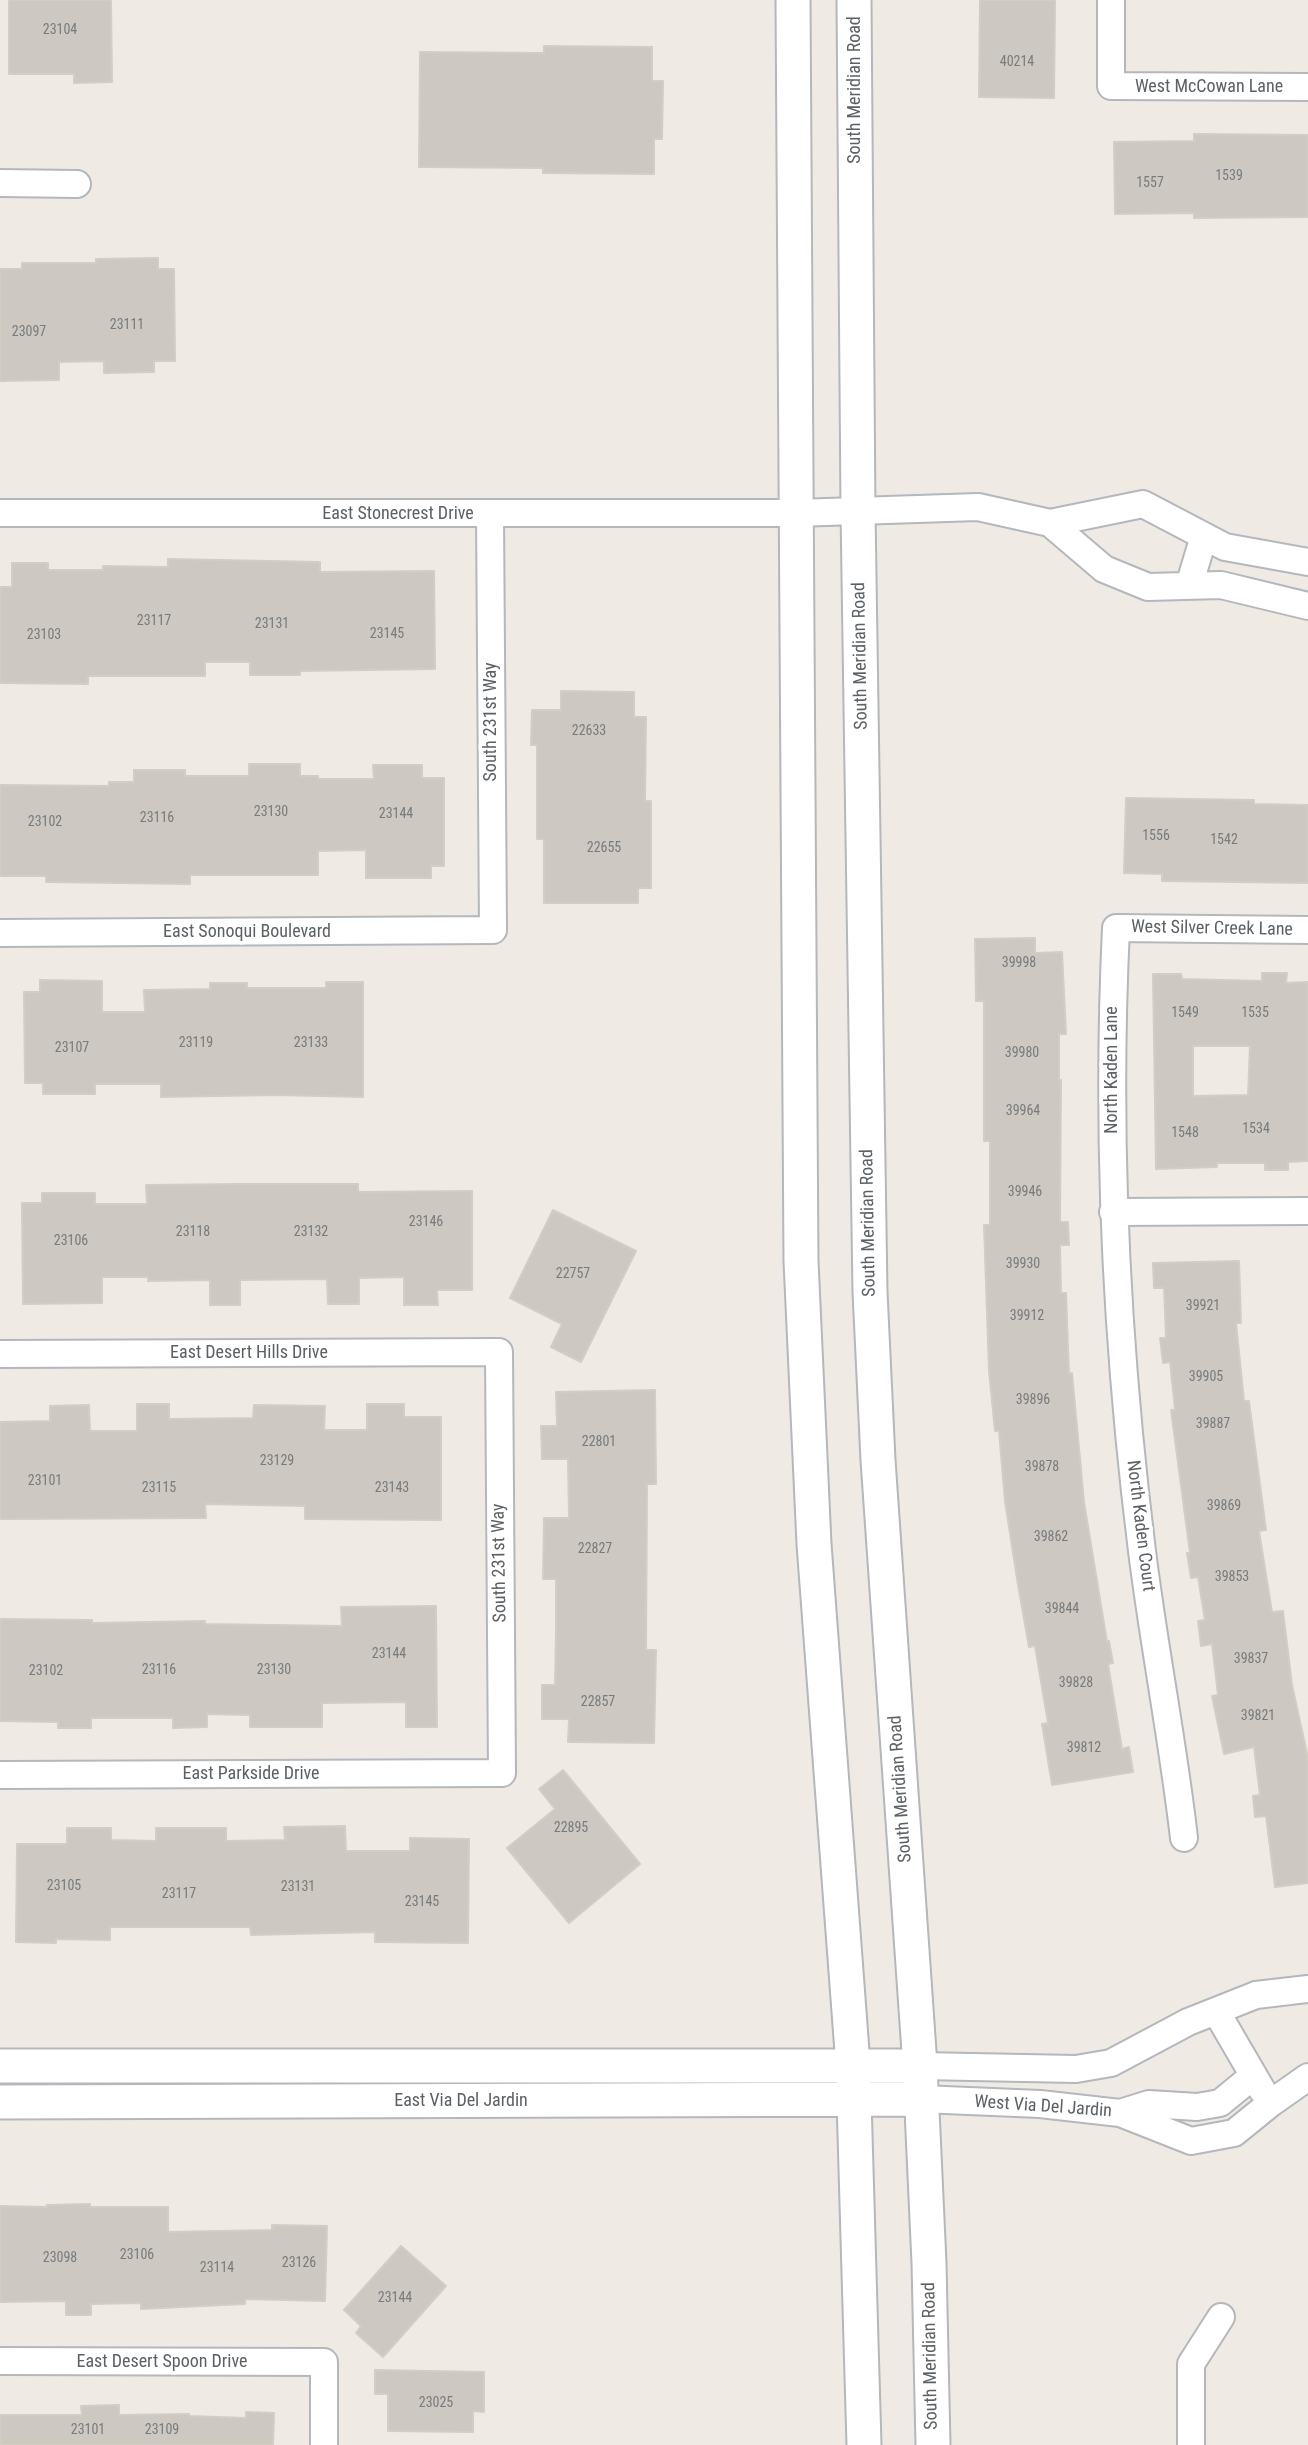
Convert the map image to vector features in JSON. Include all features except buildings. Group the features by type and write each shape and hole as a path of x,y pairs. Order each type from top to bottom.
{"street":[{"path":"793,0 803,1328 814,1544 853,2065 864,2445"},
{"name":"South Meridian Road","path":"854,0 858,512 873,1377 920,2066 929,2263 933,2445"},
{"name":"West McCowan Lane","path":"1111,0 1111,86 1308,87"},
{"path":"0,183 77,184"},
{"path":"1050,523 1143,504 1225,547 1308,562"},
{"name":"East Stonecrest Drive","path":"0,513 796,513 978,507 1050,523"},
{"name":"South 231st Way","path":"490,514 493,930"},
{"path":"1050,523 1104,569 1148,587 1221,585 1308,606"},
{"path":"1189,586 1204,536"},
{"name":"West Silver Creek Lane","path":"1116,928 1308,930"},
{"name":"North Kaden Lane","path":"1113,1212 1111,1020 1116,928"},
{"name":"East Sonoqui Boulevard","path":"0,933 493,930"},
{"path":"1113,1212 1308,1211"},
{"name":"North Kaden Court","path":"1113,1212 1123,1377 1140,1539 1176,1764 1184,1838"},
{"name":"South 231st Way","path":"499,1352 502,1773"},
{"name":"East Desert Hills Drive","path":"0,1354 499,1352"},
{"name":"East Parkside Drive","path":"0,1775 502,1773"},
{"name":"West Via Del Jardin","path":"920,2066 1064,2069 1111,2063 1188,2021 1256,1995 1308,1989"},
{"path":"1216,2011 1271,2103"},
{"name":"East Via Del Jardin","path":"0,2066 920,2066"},
{"name":"West Via Del Jardin","path":"1120,2113 1149,2104 1197,2107 1220,2103 1253,2076"},
{"name":"West Via Del Jardin","path":"921,2099 1040,2104 1120,2113 1191,2141 1234,2133 1308,2077"},
{"name":"East Via Del Jardin","path":"0,2102 921,2099"},
{"path":"1191,2445 1191,2364 1222,2318"},
{"name":"East Desert Spoon Drive","path":"0,2361 324,2362 324,2445"}]}
